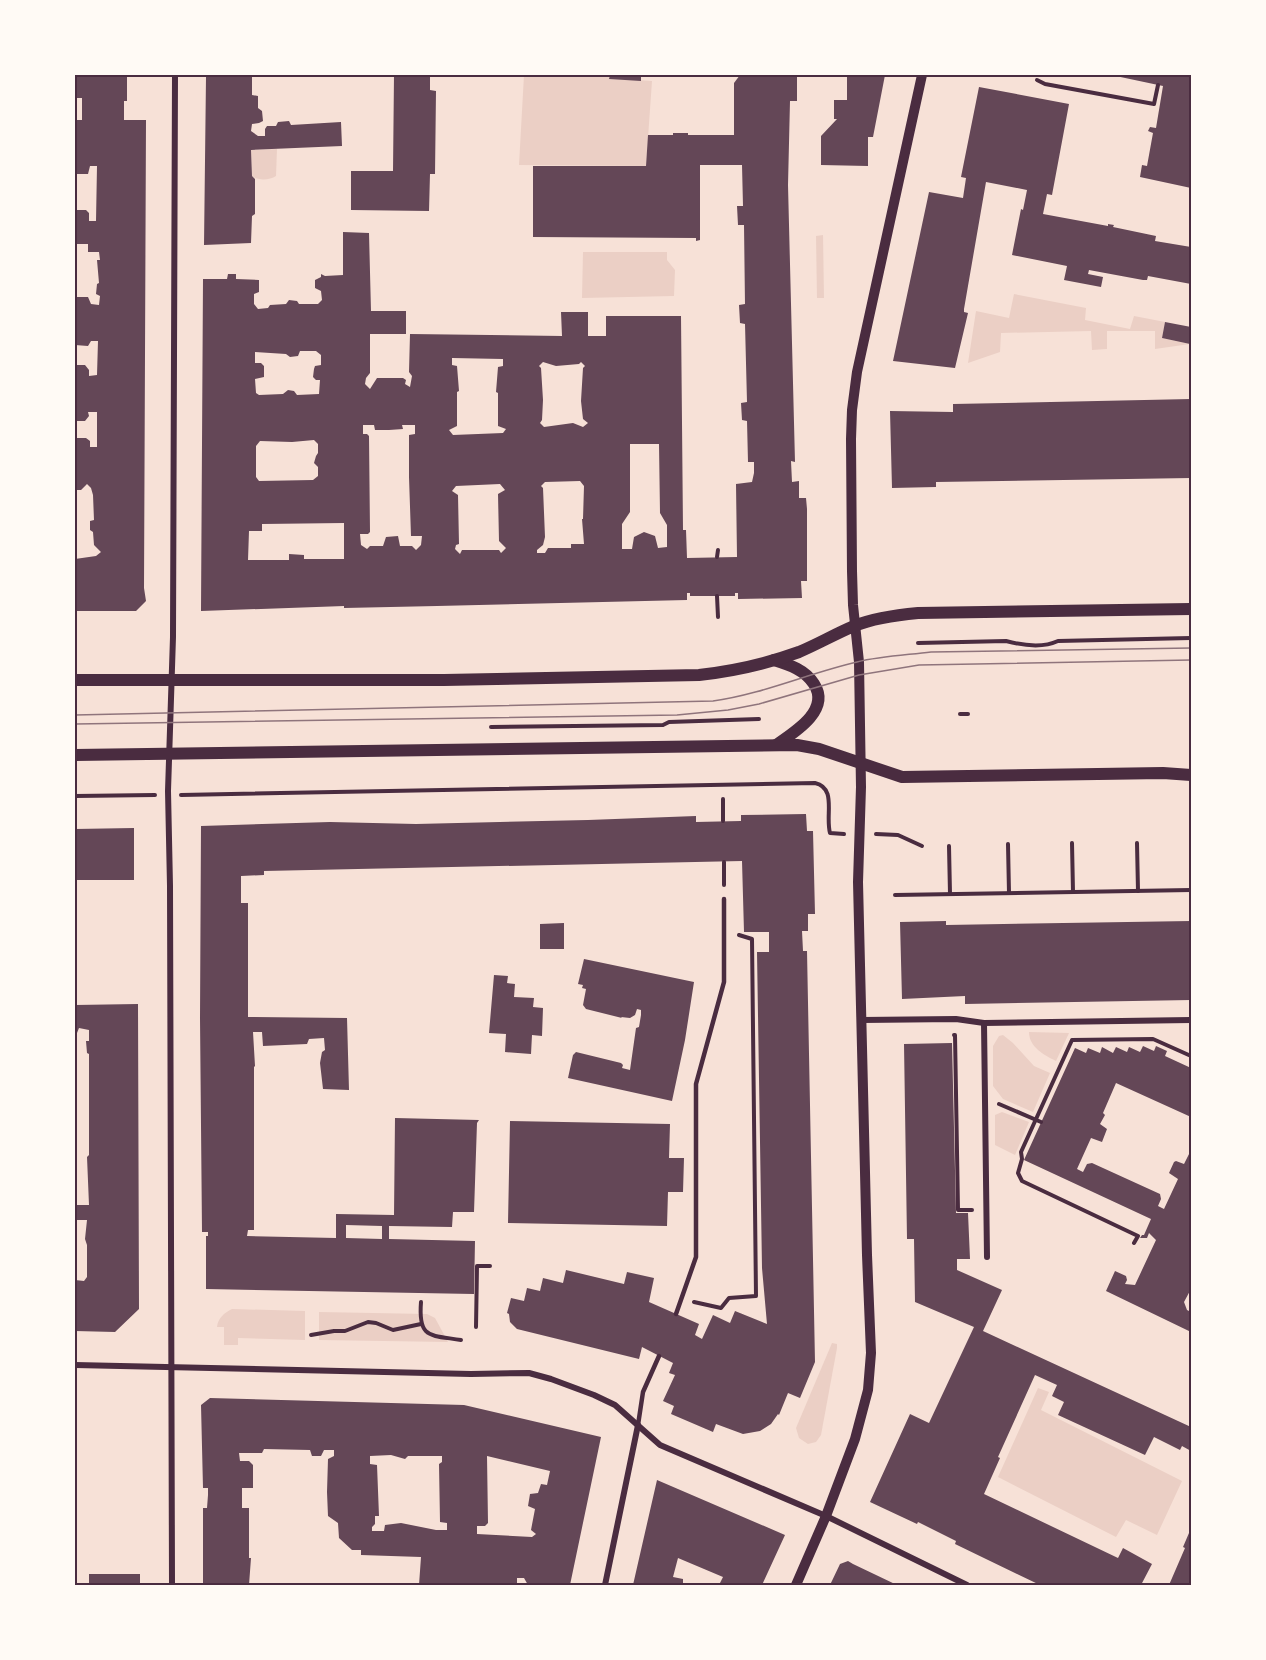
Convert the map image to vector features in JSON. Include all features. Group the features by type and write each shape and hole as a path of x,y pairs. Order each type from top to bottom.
{"main road":[{"path":"75,680 444,680 699,675 734,670 774,660 876,619 918,613 1191,609"},
{"path":"774,660 809,676 820,698 812,715 793,733 776,744"},
{"path":"75,755 776,744 819,749 902,777 1162,773 1191,775"}],"street":[{"path":"172,1585 170,753 175,75"},
{"path":"796,1585 826,1516 855,1439 870,1372 872,1344 867,1255 858,882 859,662 853,605 851,439 854,390 922,75"},
{"path":"862,1020 956,1019 984,1023 1191,1020"},
{"path":"984,1023 987,1257"},
{"path":"75,1365 471,1374 521,1372 551,1378 615,1405 660,1445 826,1516 967,1585"},
{"path":"605,1585 638,1425"}],"lane":[{"path":"676,1314 696,1257 696,1084 724,982 724,900"},
{"path":"638,1425 643,1392 658,1356"}],"path":[{"path":"1037,80 1045,84 1154,104 1158,85"},
{"path":"717,550 717,557"},
{"path":"717,596 718,617"},
{"path":"918,643 1006,641 1019,644 1051,644 1058,641 1191,638"},
{"path":"960,714 968,714"},
{"path":"491,727 663,725 669,722 759,719"},
{"path":"188,795 815,783 822,785 828,792 829,828 830,832 836,835"},
{"path":"75,796 150,795"},
{"path":"723,799 723,821"},
{"path":"885,834 898,835 922,846"},
{"path":"1072,843 1073,892"},
{"path":"1137,843 1138,891"},
{"path":"1008,844 1009,893"},
{"path":"949,846 950,894"},
{"path":"724,862 724,900"},
{"path":"895,895 1191,890"},
{"path":"682,1298 721,1308 729,1298 756,1296 752,939 738,935 738,926"},
{"path":"944,1036 955,1035 958,1210 972,1210 973,1222"},
{"path":"1134,1243 1138,1236 1022,1181 1018,1173 1022,1159 1021,1152 1072,1040 1153,1039 1191,1056"},
{"path":"985,1098 1041,1122"},
{"path":"476,1327 477,1266 490,1266"},
{"path":"421,1302 421,1324 429,1334 461,1340"},
{"path":"311,1335 334,1330 345,1331 369,1322 393,1330 421,1324"}],"shaded area":[{"path":"524,75 610,75 609,78 652,81 646,166 519,165"},
{"path":"277,149 276,176 257,179 252,176 251,150"},
{"path":"823,235 824,298 817,298 816,236"},
{"path":"583,252 667,252 667,260 675,270 674,296 582,298"},
{"path":"1014,294 1086,308 1085,320 1130,329 1134,316 1165,322 1162,338 1190,344 1155,349 1155,331 1107,331 1107,349 1092,350 1091,331 1001,333 1000,352 968,363 976,311 1009,318"},
{"path":"1029,1032 1069,1033 1056,1061 1034,1046"},
{"path":"1003,1035 1034,1066 1050,1073 1033,1112 1003,1099 993,1086 993,1046 999,1036"},
{"path":"1002,1112 1029,1122 1015,1155 995,1145 995,1115"},
{"path":"232,1309 305,1311 305,1340 238,1338 238,1345 224,1345 224,1327 217,1327 222,1316"},
{"path":"319,1312 427,1314 435,1318 448,1342 319,1340"},
{"path":"832,1343 837,1344 837,1348 821,1435 816,1442 808,1444 799,1438 796,1428"},
{"path":"1038,1388 1049,1392 1041,1410 1182,1481 1157,1535 1126,1520 1116,1537 998,1477"}],"building":[{"path":"76,75 127,75 124,120 146,120 144,588 146,601 136,611 75,611 75,559 96,556 101,552 94,545 93,532 90,530 90,521 94,520 91,488 87,484 81,490 75,490 75,438 86,438 90,441 90,447 97,447 97,412 88,412 89,416 85,421 75,421 75,365 85,365 89,370 89,376 97,375 98,341 91,341 88,346 75,345 75,297 88,297 91,304 99,305 100,296 96,294 99,283 97,260 100,260 99,252 88,252 88,244 75,244 75,210 86,210 89,213 89,221 96,221 97,166 90,166 88,174 75,174 75,120 82,120 82,98 76,98"},
{"path":"201,75 254,75 252,95 258,96 258,108 262,111 263,121 252,124 251,131 258,136 265,136 267,126 276,126 278,122 289,121 291,125 341,122 342,146 251,150 252,176 255,179 255,214 252,216 251,243 204,245 206,77 201,77"},
{"path":"394,75 430,75 430,90 436,91 435,174 430,174 429,211 351,210 351,171 393,171"},
{"path":"610,75 641,75 641,81 609,79"},
{"path":"740,75 797,75 797,101 790,101 788,185 795,462 791,461 792,482 799,481 799,498 806,498 807,509 807,581 801,581 802,598 738,599 738,593 735,593 735,596 690,596 690,593 687,593 687,600 201,611 203,279 227,279 228,274 236,274 236,279 259,280 259,292 254,294 254,304 258,309 268,308 270,305 286,304 289,300 297,301 299,304 318,304 322,300 321,291 315,288 315,280 321,277 321,274 325,276 343,275 343,232 369,233 371,311 406,311 406,334 370,334 370,373 365,384 370,389 377,378 403,378 406,380 405,384 410,387 412,376 409,372 410,334 562,336 561,312 588,312 588,336 606,336 606,316 681,316 683,530 686,530 687,558 737,557 736,484 752,482 754,473 754,462 748,462 747,421 742,420 741,403 747,402 745,324 740,323 739,305 745,304 744,225 738,225 737,206 743,206 742,165 700,165 700,240 696,241 696,238 533,237 533,166 646,166 648,135 688,133 688,135 734,135 734,83","holes":["300,351 316,351 321,355 321,365 315,366 313,377 320,380 319,394 297,395 294,391 288,390 283,394 259,395 256,393 255,379 264,377 264,366 261,363 255,363 255,352 286,354 290,357 298,356","452,358 503,359 503,366 498,367 496,392 498,393 498,426 506,429 503,433 453,435 449,430 457,426 457,392 459,391 457,366 452,365","543,362 556,366 581,362 585,366 581,401 583,419 588,423 583,427 573,423 544,427 540,423 543,400 539,366","363,425 374,425 375,430 403,429 402,425 415,425 415,434 409,435 409,477 411,536 422,536 421,545 416,550 412,546 400,546 398,536 386,537 383,546 370,546 367,549 361,545 360,534 370,532 369,436 363,434","314,440 318,444 318,453 314,463 318,467 318,476 313,480 259,481 256,477 256,446 260,441","630,444 659,444 660,513 667,525 667,547 658,548 655,536 644,532 634,537 632,549 622,549 622,524 630,512","580,481 584,486 582,519 584,544 571,544 571,548 548,548 545,553 537,553 545,537 543,488 541,486 545,482","500,484 505,490 498,494 499,541 506,548 501,553 499,550 462,550 460,554 455,549 459,544 458,495 452,491 456,486","344,523 344,559 304,559 304,555 289,554 289,560 248,560 249,531 262,531 262,524"]},
{"path":"847,75 885,75 873,137 868,137 868,166 821,165 821,136 837,119 834,119 834,100 847,100"},
{"path":"1111,75 1191,75 1191,188 1140,177 1142,165 1147,166 1153,133 1148,131 1150,127 1156,128 1163,86"},
{"path":"979,87 1069,104 1052,195 1047,194 1043,214 1108,226 1108,224 1114,225 1113,227 1156,236 1155,241 1191,247 1191,284 1148,276 1147,280 1143,280 1089,270 1088,274 1103,277 1101,287 1064,280 1067,266 1012,255 1027,190 986,182 964,309 964,312 968,313 955,368 893,361 929,192 963,198 966,178 961,177"},
{"path":"1165,322 1191,327 1190,344 1162,338"},
{"path":"1191,399 1191,478 936,482 936,487 892,488 890,411 953,412 953,404"},
{"path":"806,814 807,831 813,831 815,914 808,914 808,931 802,931 803,951 807,951 815,1362 800,1398 788,1393 779,1415 771,1424 760,1431 743,1434 716,1424 713,1432 671,1414 674,1406 663,1401 675,1375 669,1373 673,1363 642,1347 639,1359 517,1329 510,1322 507,1313 511,1298 524,1301 527,1288 540,1291 543,1278 563,1283 566,1270 624,1284 627,1272 654,1278 649,1302 699,1324 695,1335 702,1339 713,1315 730,1323 735,1311 767,1324 762,1268 757,952 769,952 769,932 744,932 742,861 264,871 264,875 241,876 241,903 248,903 248,1017 347,1018 349,1090 323,1089 320,1063 322,1052 325,1050 324,1038 309,1039 307,1044 263,1046 262,1032 253,1032 255,1066 254,1230 248,1230 247,1236 336,1238 336,1214 394,1215 395,1118 479,1120 477,1123 474,1212 453,1212 452,1227 389,1226 389,1239 475,1241 474,1294 206,1289 206,1236 208,1232 202,1232 201,826 330,822 416,824 696,816 696,822 741,821 741,815","holes":["346,1225 382,1226 382,1239 346,1238"]},
{"path":"134,828 134,880 75,880 75,829"},
{"path":"946,921 946,925 1191,921 1191,1000 965,1004 965,996 902,999 900,922"},
{"path":"564,923 564,949 540,949 540,924"},
{"path":"584,959 694,982 672,1101 568,1078 573,1055 576,1052 621,1063 622,1068 630,1070 636,1028 639,1027 641,1015 641,1010 637,1009 635,1015 630,1018 622,1018 586,1009 583,1005 586,989 582,988 583,985 578,984"},
{"path":"494,975 508,976 507,983 515,984 514,997 534,998 533,1007 543,1008 542,1036 532,1035 531,1054 505,1052 506,1034 489,1033"},
{"path":"138,1004 139,1309 115,1332 75,1331 75,1280 84,1281 87,1277 85,1239 87,1220 77,1220 77,1205 89,1205 87,1157 89,1155 89,1054 86,1041 89,1041 89,1030 79,1028 75,1033 75,1005"},
{"path":"952,1043 956,1213 968,1213 970,1259 957,1259 957,1270 1002,1290 983,1331 1191,1427 1191,1451 1182,1446 1180,1450 1154,1437 1145,1455 1058,1415 1064,1402 1052,1396 1057,1385 1035,1375 984,1494 1118,1558 1123,1548 1152,1564 1141,1585 1040,1585 955,1544 956,1541 918,1522 917,1524 870,1502 910,1414 929,1423 974,1327 915,1302 914,1239 907,1239 904,1044"},
{"path":"1143,1046 1154,1051 1156,1046 1167,1051 1165,1056 1191,1068 1191,1117 1116,1083 1100,1124 1107,1129 1102,1142 1091,1138 1077,1169 1083,1172 1087,1164 1092,1163 1160,1194 1161,1199 1158,1206 1164,1209 1178,1179 1169,1173 1174,1162 1184,1164 1191,1150 1191,1289 1184,1302 1187,1310 1191,1312 1191,1332 1106,1291 1115,1271 1126,1276 1125,1284 1135,1285 1156,1240 1149,1233 1147,1238 1140,1238 1144,1235 1151,1219 1024,1160 1075,1048 1086,1053 1088,1048 1100,1053 1102,1047 1113,1053 1116,1047 1127,1052 1129,1047 1140,1052"},
{"path":"510,1121 670,1124 669,1158 684,1158 683,1192 668,1192 667,1226 508,1223"},
{"path":"210,1398 464,1405 601,1437 570,1585 528,1585 524,1578 517,1578 517,1583 513,1585 419,1585 421,1557 361,1555 361,1550 352,1550 339,1538 338,1523 328,1516 328,1459 334,1456 334,1450 324,1450 321,1456 312,1456 310,1450 264,1449 262,1453 239,1453 240,1461 249,1461 253,1465 253,1488 242,1488 242,1508 249,1508 249,1558 251,1558 249,1585 203,1585 203,1508 207,1508 208,1488 203,1488 201,1405","holes":["391,1455 405,1459 408,1456 442,1456 442,1462 439,1464 440,1522 447,1523 447,1530 401,1523 385,1525 384,1531 372,1531 375,1516 379,1516 377,1465 370,1464 370,1456","487,1456 550,1471 547,1485 541,1484 538,1493 530,1494 528,1506 535,1509 531,1530 536,1534 532,1537 477,1534 477,1526 485,1526 488,1523"]},
{"path":"657,1480 785,1535 762,1585 719,1585 723,1577 678,1558 673,1577 683,1579 683,1585 633,1585"},
{"path":"1189,1533 1191,1534 1191,1585 1169,1585 1185,1548 1183,1547"},
{"path":"848,1561 897,1585 830,1585 840,1564"},
{"path":"89,1574 140,1574 140,1585 89,1585"}],"tram line":[{"path":"75,715 713,701 750,694 875,658 931,652 1191,648"},
{"path":"75,724 677,715 728,710 759,704 859,675 919,665 1191,660"}]}
